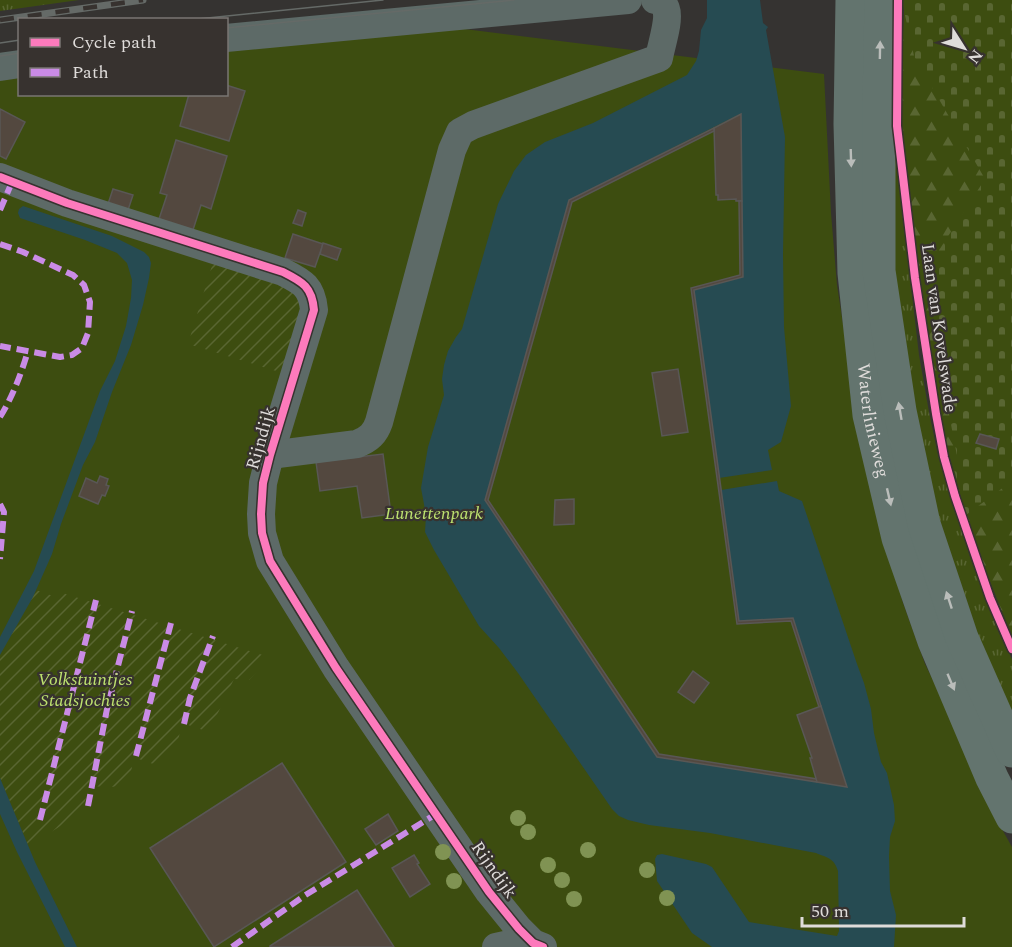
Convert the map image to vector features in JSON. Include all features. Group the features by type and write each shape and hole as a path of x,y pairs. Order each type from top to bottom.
{"main road":[{"name":"Waterlinieweg","path":"852,0 864,100 879,271 900,411 924,524 962,639 1012,751"},
{"name":"Waterlinieweg","path":"881,0 864,100 854,273 869,415 898,538 934,641 992,778 1012,817"}],"street":[{"path":"228,38 628,0"},
{"path":"270,455 357,444 374,433 379,422 452,150 460,132 472,125 659,58 666,21 666,8 661,2 655,0"},
{"path":"0,67 18,64"},
{"name":"Rijndijk","path":"0,177 67,203 284,272 299,279 307,287 313,298 314,310 270,455 264,483 262,533 270,561 336,668 483,882 506,914 538,945"},
{"path":"496,947 514,943 538,945"}],"green space":[{"path":"0,0 79,0 0,11"},
{"path":"903,0 1012,0 1012,481 966,515 953,465 958,461 949,414 934,258 985,179 914,56"},
{"path":"904,10 914,10 1012,190 1012,637 966,515 947,448 932,373 902,128"},
{"name":"Lunettenpark","path":"433,25 824,74 837,285 849,363 879,520 903,603 925,664 958,731 993,813 1012,847 1012,947 0,947 0,72 18,69 18,96 228,96 228,46"},
{"path":"893,131 919,355 929,412 938,455 970,557 998,631 1012,659 1012,721 993,680 921,464 893,259"},
{"path":"214,259 286,282 302,299 286,374 188,344"},
{"name":"Volkstuintjes Stadsjochies","path":"36,590 53,596 56,591 266,656 268,659 249,680 234,679 209,732 182,723 178,743 168,760 156,764 133,757 131,772 124,782 114,787 89,785 84,805 75,816 28,845 0,778 0,655"}],"water":[{"path":"707,0 760,0 763,23 768,27 766,30 785,137 784,327 791,406 781,442 768,450 772,470 719,478 694,290 743,277 740,114 569,200 485,500 657,757 847,787 793,618 739,621 721,490 777,481 779,491 802,501 864,683 881,762 887,773 894,805 895,821 890,837 889,856 890,891 896,915 894,947 712,947 692,933 657,881 655,859 657,855 662,854 712,867 749,922 837,936 839,931 838,871 835,863 816,853 710,833 649,825 619,816 518,673 479,626 425,532 426,515 421,488 428,447 444,395 442,379 444,365 448,351 462,329 498,204 514,171 526,155 545,142 593,123 687,75 699,51 701,30 707,18"},
{"path":"23,206 112,236 144,252 151,263 143,305 131,345 95,442 83,465 52,554 33,597 0,655 0,637 34,571 100,391 115,361 126,326 132,280 127,263 117,253 20,218 19,209"},
{"path":"0,778 35,862 77,947 65,947 17,852 0,814"}],"building":[{"path":"228,86 245,91 229,141 180,126 188,96 228,96"},
{"path":"0,109 25,122 6,159 0,156"},
{"path":"741,114 742,201 718,200 714,128"},
{"path":"714,128 714,131 572,202 488,500 659,754 817,779 817,782 657,757 485,500 569,200"},
{"path":"176,140 227,156 211,209 201,205 192,233 158,222 167,195 160,193"},
{"path":"113,189 133,195 128,210 108,204"},
{"path":"739,201 742,201 743,277 694,290 739,621 793,618 821,706 819,707 791,621 737,624 691,288 740,275"},
{"path":"298,210 306,213 302,226 293,223"},
{"path":"293,234 323,244 315,267 285,258"},
{"path":"323,243 341,249 337,260 320,254"},
{"path":"678,369 688,432 662,436 652,373"},
{"path":"980,434 999,439 996,449 976,443"},
{"path":"383,454 391,514 362,518 357,486 320,491 316,462"},
{"path":"100,476 108,479 106,485 109,486 105,496 102,495 98,504 79,496 86,478 97,483"},
{"path":"574,499 574,524 554,525 555,500"},
{"path":"693,671 709,683 694,703 678,692"},
{"path":"821,706 847,787 817,782 810,758 812,758 797,715"},
{"path":"282,763 346,862 214,947 150,848"},
{"path":"388,814 398,831 376,845 365,829"},
{"path":"414,855 430,884 410,897 392,868"},
{"path":"357,890 394,947 270,947 270,946"}],"tram line":[{"path":"208,18 383,0"},
{"path":"228,28 514,0"},
{"path":"0,43 18,40"},
{"path":"0,56 18,53"}],"railway":[{"path":"0,20 143,0"}],"marked path":[{"path":"0,210 12,182"},
{"path":"0,244 73,275 84,285 90,302 88,333 82,348 72,355 60,357 0,346"},
{"path":"0,417 16,385 28,351"},
{"path":"0,504 4,512 0,559"},
{"path":"40,820 96,600"},
{"path":"88,806 107,709 132,611"},
{"path":"136,756 171,623"},
{"path":"184,724 190,698 213,636"},
{"path":"232,947 304,896 436,814"}],"cycle path":[{"name":"Laan van Kovelswade","path":"898,0 897,126 915,278 936,414 944,457 955,496 990,598 1012,649"},
{"path":"0,177 67,203 283,272 301,282 309,291 314,310 263,483 262,533 270,561 336,668 489,892 519,929 533,943 543,947"}]}
